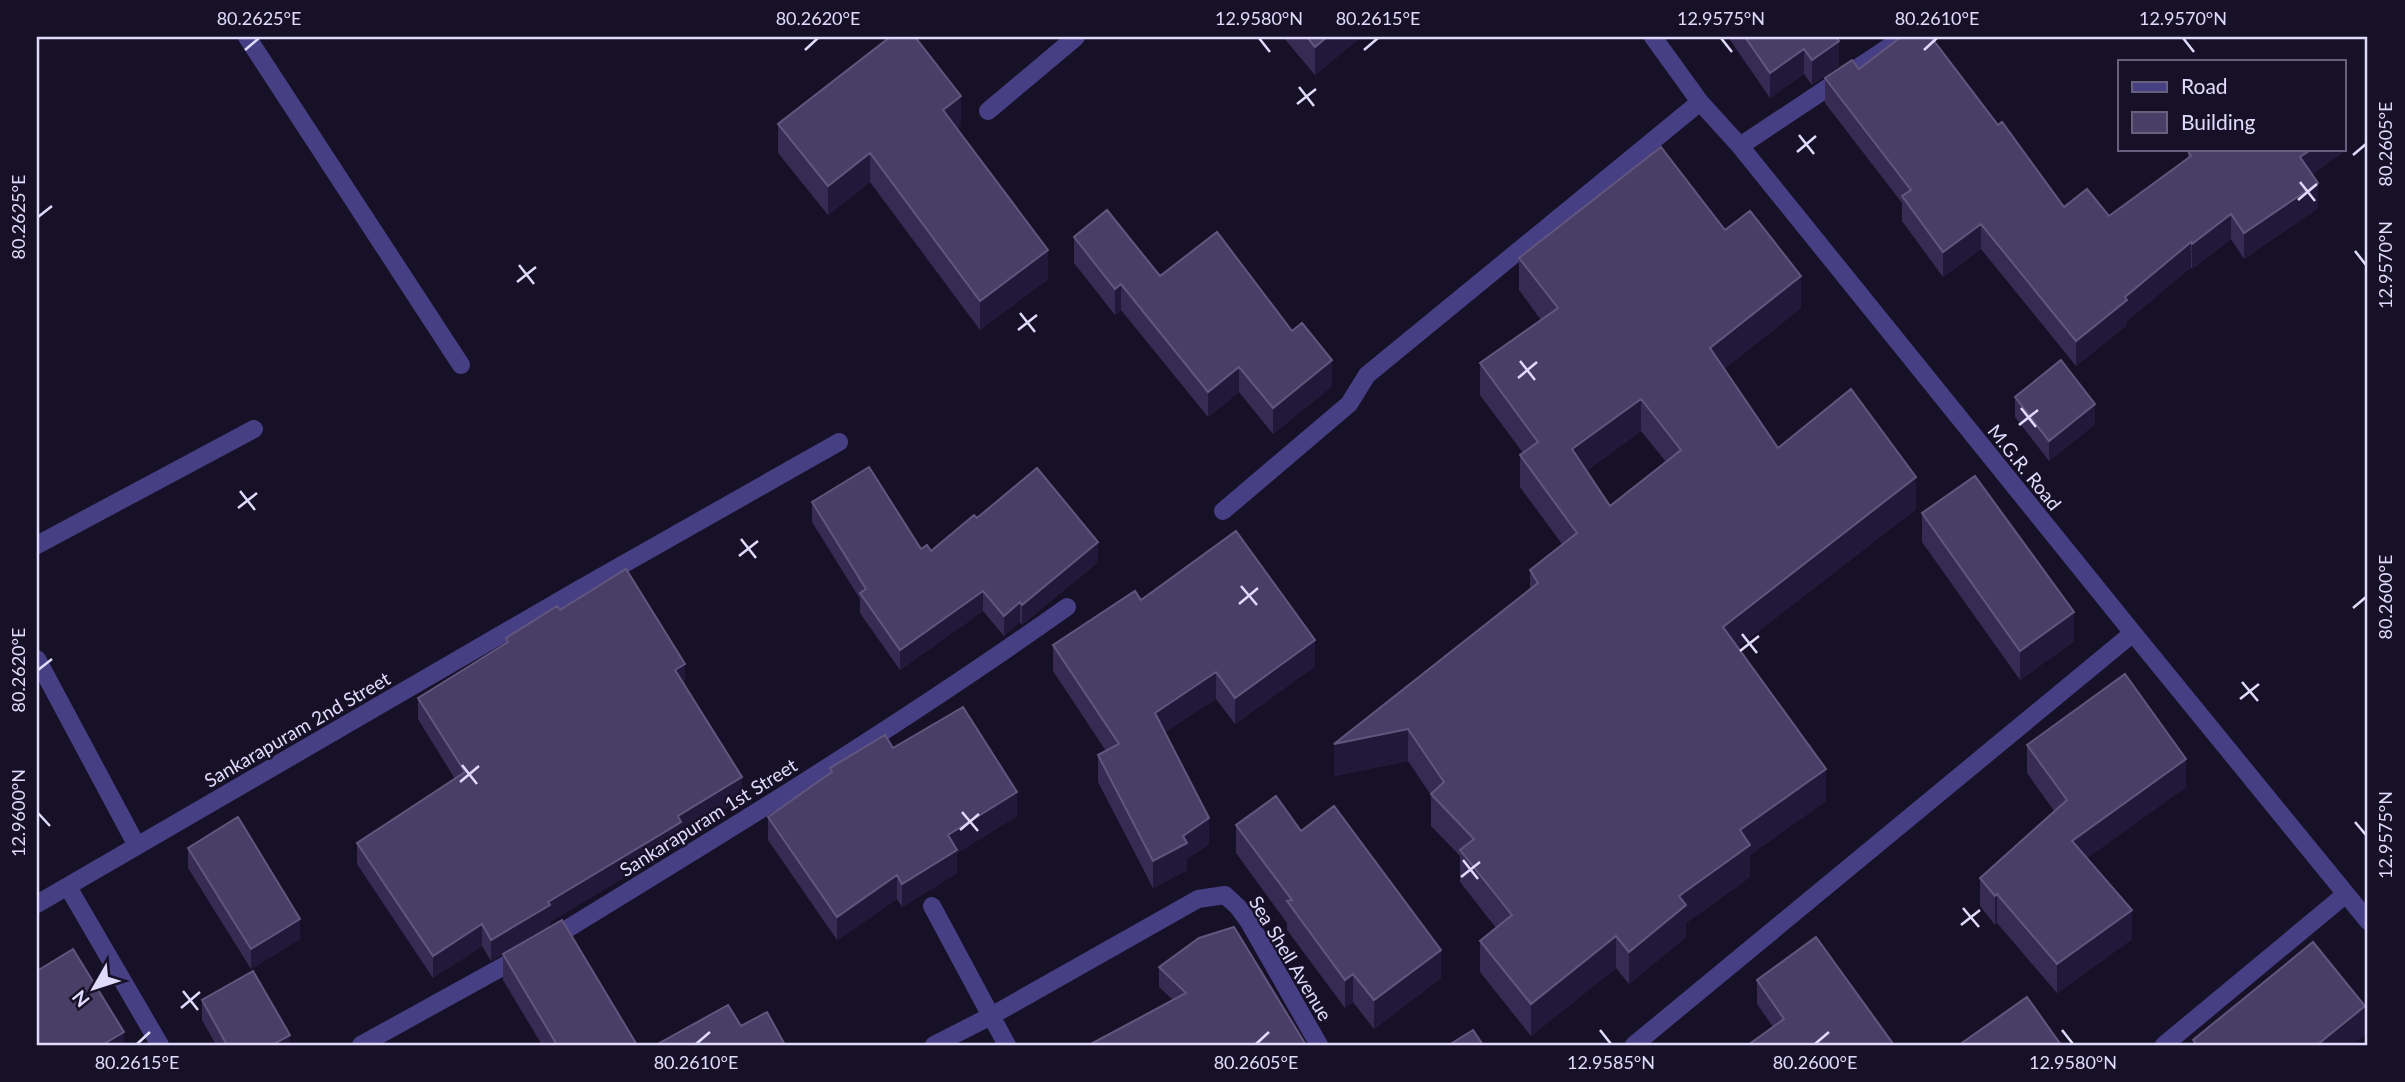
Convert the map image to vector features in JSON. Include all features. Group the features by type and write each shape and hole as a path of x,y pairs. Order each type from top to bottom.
{"street":[{"path":"247,37 461,365"},
{"path":"988,111 1076,37"},
{"path":"1740,146 1903,37"},
{"name":"M.G.R. Road","path":"1657,38 1700,102 1740,146 2368,921"},
{"path":"1223,511 1349,404 1367,375 1700,102"},
{"path":"37,545 254,429"},
{"name":"Sankarapuram 2nd Street","path":"37,904 136,844 839,442"},
{"name":"Sankarapuram 1st Street","path":"361,1045 526,954 742,822 995,659 1067,607"},
{"path":"1634,1045 2133,633"},
{"path":"37,659 136,844"},
{"path":"68,887 160,1045"},
{"path":"2164,1045 2347,894"},
{"name":"Sea Shell Avenue","path":"990,1016 1198,899 1225,895 1238,906 1249,922 1319,1045"},
{"path":"932,906 1007,1045"},
{"path":"934,1045 990,1016"}],"building":[{"path":"890,37 915,37 961,96 943,110 1048,250 980,301 870,153 828,186 778,124"},
{"path":"1307,37 1327,37 1315,47"},
{"path":"1745,37 1836,37 1839,41 1812,60 1804,49 1770,73"},
{"path":"1901,37 1931,37 1998,125 2002,122 2064,207 2087,189 2109,216 2191,156 2190,150 2310,150 2300,157 2318,183 2244,233 2231,214 2192,244 2191,242 2125,297 2127,300 2076,341 1981,224 1943,252 1902,196 1911,190 1825,78 1852,60 1859,69"},
{"path":"1661,147 1725,230 1750,211 1801,276 1710,348 1778,448 1851,389 1916,477 1723,627 1826,769 1740,830 1750,845 1679,896 1686,905 1629,952 1616,936 1531,1004 1480,941 1512,915 1460,850 1474,839 1431,794 1444,782 1408,729 1334,744 1538,583 1530,570 1577,533 1520,455 1538,442 1480,363 1558,308 1519,258","holes":["1641,399 1681,450 1610,506 1572,449"]},
{"path":"1107,210 1160,276 1217,232 1292,331 1302,323 1332,360 1273,408 1239,367 1208,392 1121,284 1115,289 1074,237"},
{"path":"2061,360 2095,404 2049,441 2015,397"},
{"path":"869,467 921,549 927,545 931,551 974,515 977,518 1037,468 1098,542 1022,605 1020,602 1004,616 983,591 900,650 860,593 866,589 812,502"},
{"path":"1975,476 2074,612 2020,651 1922,513"},
{"path":"1236,531 1315,640 1235,698 1216,672 1155,713 1209,818 1183,836 1187,843 1153,861 1098,755 1119,744 1053,645 1135,591 1141,600"},
{"path":"626,569 685,664 675,670 742,777 678,816 681,822 548,902 550,905 491,940 482,924 433,956 357,843 465,772 418,698 508,642 506,638 557,606 560,610"},
{"path":"2125,674 2186,759 2072,841 2132,910 2057,964 1980,878 2067,800 2027,745"},
{"path":"963,707 1017,792 948,835 957,850 902,884 897,875 837,917 768,817 832,772 830,768 885,735 893,748"},
{"path":"1276,796 1301,831 1334,806 1441,950 1374,1000 1353,974 1345,980 1287,901 1292,900 1236,825"},
{"path":"238,817 300,919 251,949 188,848"},
{"path":"562,920 637,1045 557,1045 503,954"},
{"path":"1234,927 1306,1045 1089,1045 1186,993 1159,967 1199,938"},
{"path":"1816,937 1894,1045 1748,1045 1784,1019 1757,980"},
{"path":"2313,942 2365,1006 2317,1045 2197,1045 2193,1040"},
{"path":"73,949 124,1032 102,1045 37,1045 37,971"},
{"path":"253,971 290,1035 272,1045 227,1045 202,1000"},
{"path":"2027,997 2061,1045 1959,1045"},
{"path":"728,1005 741,1026 767,1012 785,1045 656,1045"},
{"path":"1473,1030 1483,1045 1449,1045"}]}
